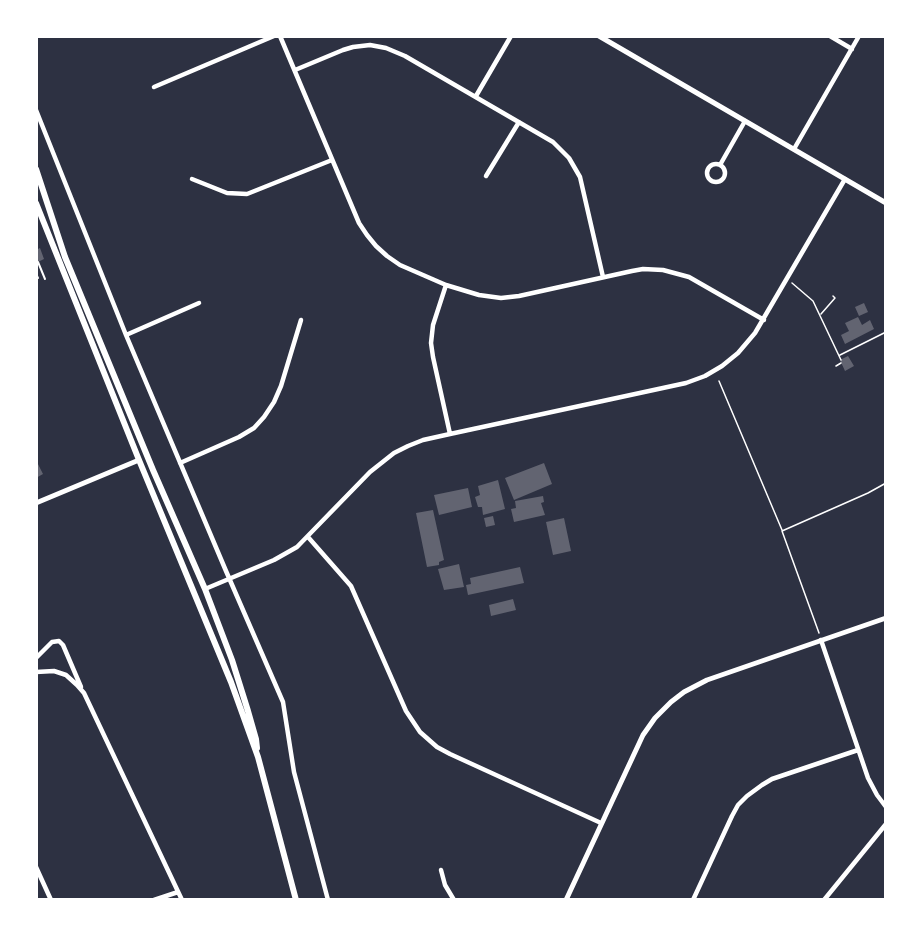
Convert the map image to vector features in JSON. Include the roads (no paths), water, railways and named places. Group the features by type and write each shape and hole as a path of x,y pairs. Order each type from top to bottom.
{"main road":[{"path":"36,169 65,257 232,660 256,739 258,757"},
{"path":"36,203 231,682 258,757 296,900"},
{"path":"140,460 142,444"},
{"path":"140,460 153,470"},
{"path":"187,575 204,589"},
{"path":"204,589 204,615"}],"street":[{"path":"154,87 274,36"},
{"path":"280,36 359,223 376,246 400,265 446,285 479,295 501,298 643,269 663,270 700,282 764,320"},
{"path":"476,96 511,36"},
{"path":"599,36 886,203"},
{"path":"830,36 852,49"},
{"path":"794,149 859,36"},
{"path":"295,70 344,50 362,46 379,46 399,53 553,142 562,150 580,177 603,277"},
{"path":"36,110 126,335 283,702 294,772 328,900"},
{"path":"720,165 746,121"},
{"path":"486,176 519,122"},
{"path":"192,179 227,193 247,194 333,160"},
{"path":"711,165 720,165 725,172 722,180 716,183 707,177 707,170 711,165"},
{"path":"204,589 283,556 297,547 379,464 408,446 423,440 692,381 711,373 733,358 764,320 845,179"},
{"path":"446,285 433,325 431,343 450,434"},
{"path":"126,335 200,303"},
{"path":"180,463 239,437 254,428 264,417 281,386 301,320"},
{"path":"36,503 140,460"},
{"path":"308,537 351,586 406,711 420,732 437,747 450,754 601,823"},
{"path":"566,900 643,735 655,718 671,702 707,680 886,618"},
{"path":"821,640 872,787 886,807"},
{"path":"36,658 52,642 59,642 63,645 182,900"},
{"path":"36,672 54,671 66,675 84,693"},
{"path":"693,900 738,805 752,792 772,779 858,750"},
{"path":"824,900 886,824"},
{"path":"36,867 51,900"},
{"path":"441,870 444,885 454,900"},
{"path":"154,900 178,892"}],"lane":[{"path":"38,262 45,279"}]}
